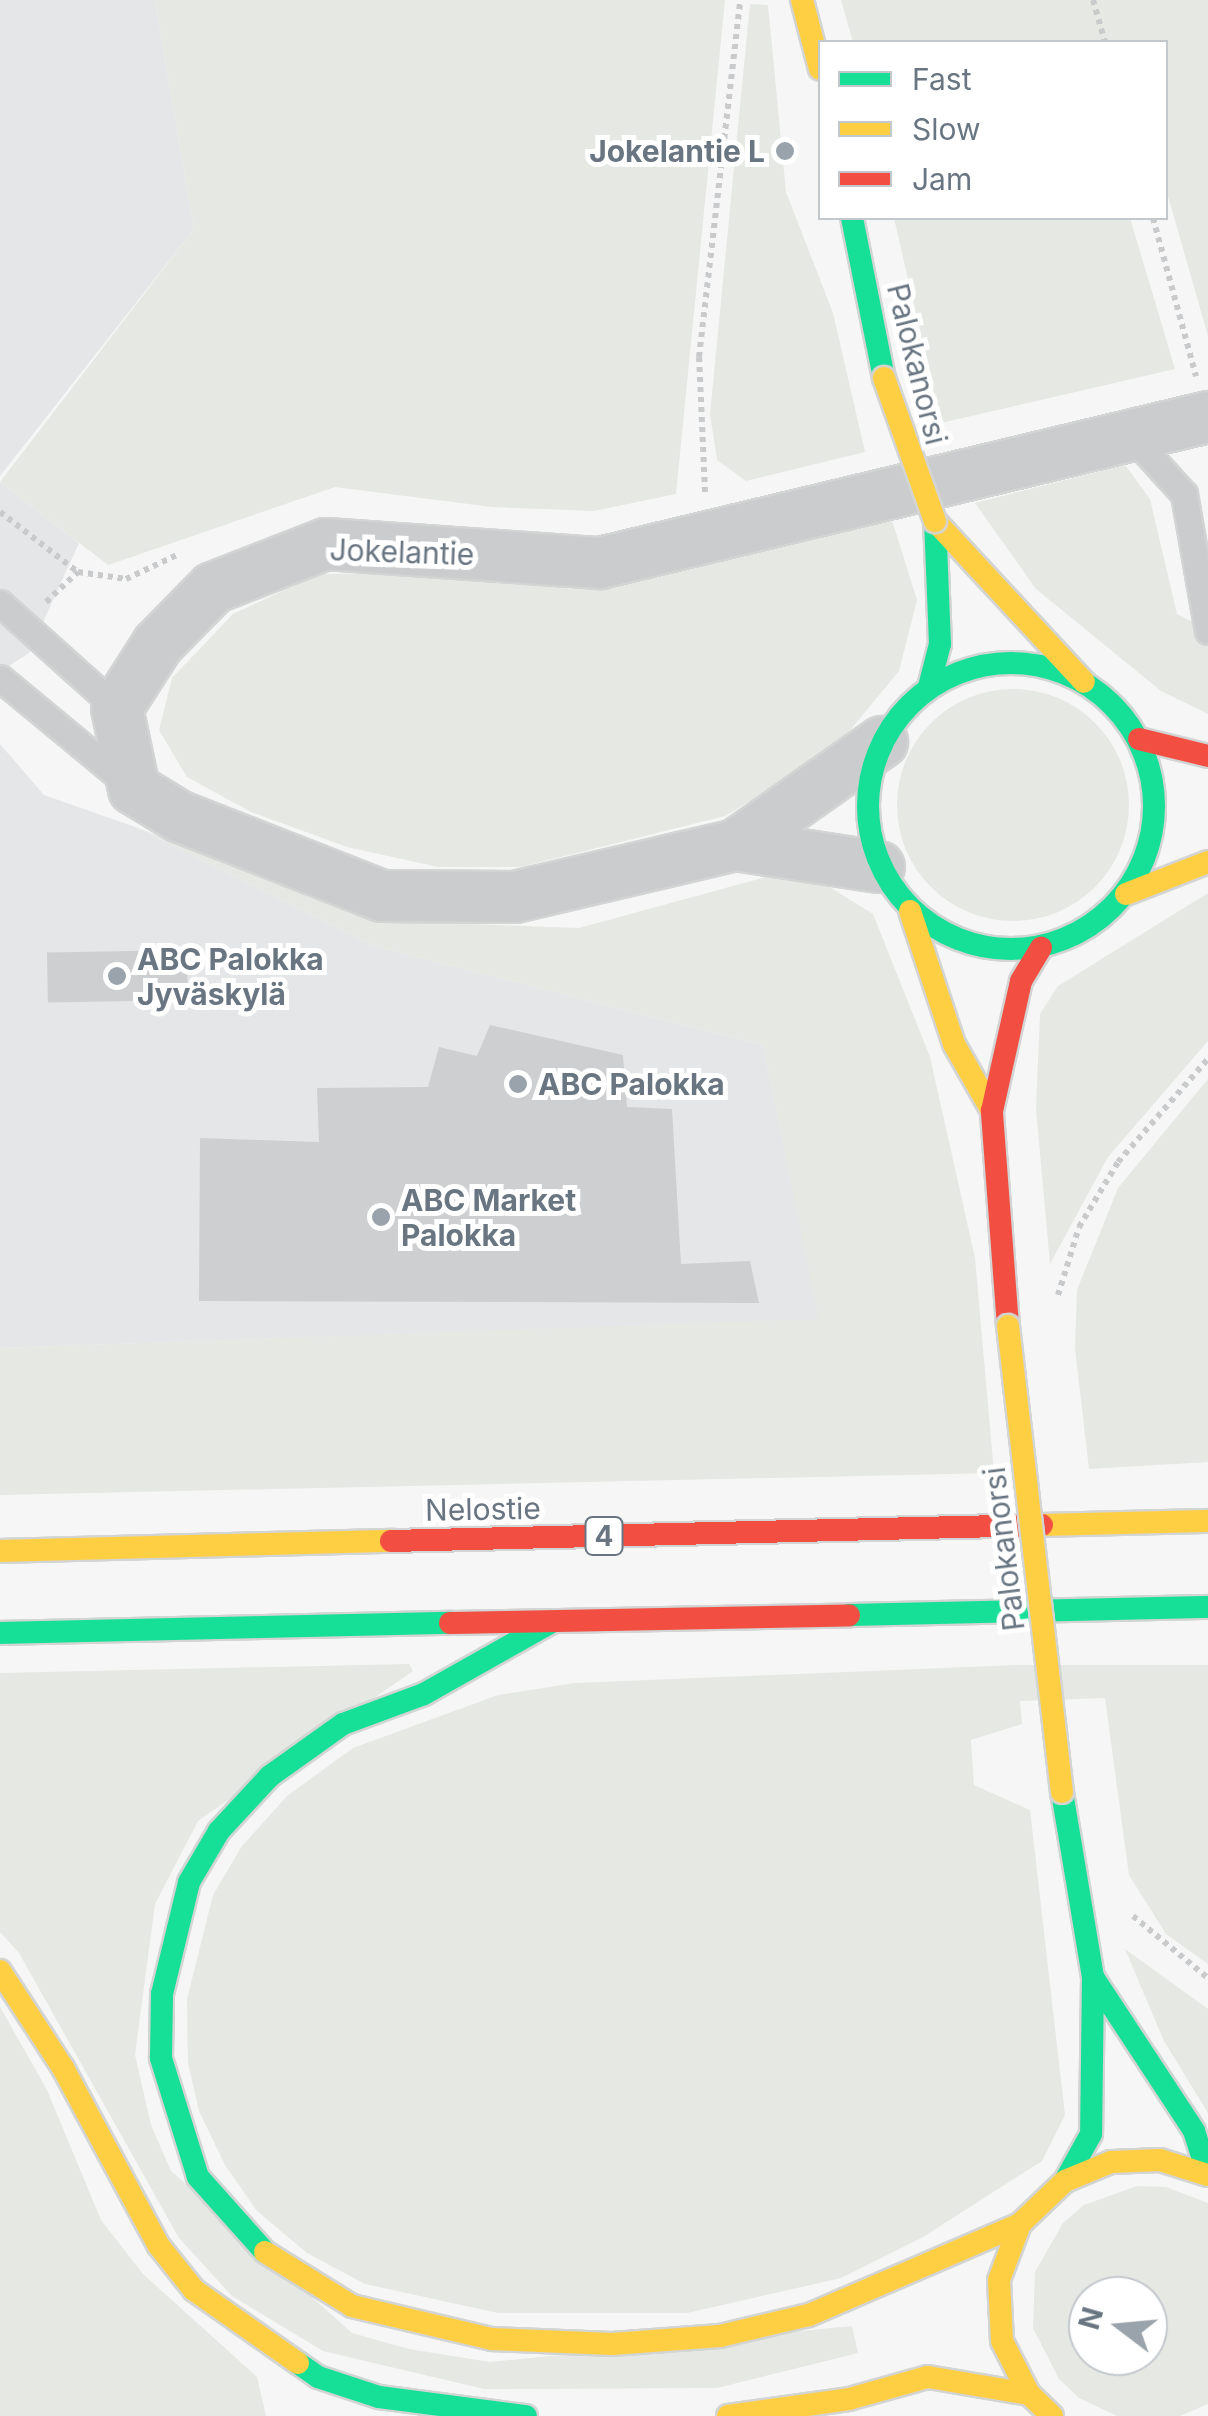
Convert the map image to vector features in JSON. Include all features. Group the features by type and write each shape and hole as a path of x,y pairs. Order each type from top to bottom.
{"main road":[{"path":"802,0 818,61"},
{"name":"Palokanorsi","path":"852,220 884,378 935,521 940,644 928,688"},
{"name":"Palokanorsi","path":"935,521 1084,682"},
{"path":"1015,664 1084,682 1116,707 1138,739 1155,791 1150,845 1126,894 1089,929 1041,948 994,950 949,937 910,911 880,867 868,826 868,783 882,742 928,688 978,666 1015,664"},
{"path":"1138,739 1208,756"},
{"path":"1126,894 1208,862"},
{"name":"Palokanorsi","path":"910,911 954,1044 992,1111"},
{"name":"Palokanorsi","path":"1041,948 1021,982 992,1111 1008,1326 1062,1792 1093,1977 1091,2134 1065,2181"},
{"name":"Nelostie","path":"0,1551 1208,1521"},
{"path":"0,1633 1208,1607"},
{"path":"552,1622 424,1694 343,1724 270,1776 219,1832 189,1882 162,1994 160,2058 198,2177 220,2205 288,2272 352,2306 492,2340 612,2344 720,2336 809,2316 1020,2224 1065,2181 1127,2162 1160,2160 1208,2175"},
{"path":"0,1971 55,2053 159,2246 194,2290 318,2377 379,2397 526,2416"},
{"name":"Palokanorsi","path":"1093,1977 1194,2131 1208,2175"},
{"path":"1020,2224 999,2280 1002,2340 1029,2394 1052,2416"},
{"path":"728,2416 849,2399 928,2378 1029,2394"}],"street":[{"name":"Jokelantie","path":"117,708 158,644 213,588 326,544 600,563 1133,438 1203,401"},
{"path":"117,708 134,789 180,817 382,896 514,897 736,845 880,867"},
{"path":"736,845 882,742"}],"lane":[{"path":"1133,438 1184,494 1208,632"},
{"path":"0,603 117,708"},
{"path":"0,678 134,789"}],"path":[{"path":"706,506 700,357 740,0"},
{"path":"1093,0 1104,40"},
{"path":"1154,220 1203,401"},
{"path":"0,512 78,572 126,579 193,548"},
{"path":"1057,1304 1079,1227 1118,1162 1208,1059"},
{"path":"1127,1910 1208,1978"}],"shaded area":[{"path":"0,0 155,0 194,229 0,476"},
{"path":"155,0 725,0 676,494 594,511 492,507 335,487 108,565 0,482 194,229"},
{"path":"841,0 1208,0 1208,336 1168,196 1168,40 852,40"},
{"path":"750,4 768,5 786,192 833,313 865,452 746,481 717,460 710,414"},
{"path":"894,220 1131,220 1175,369 941,423"},
{"path":"1125,465 1150,499 1177,614 1208,630 1208,714 1161,691 1036,589 975,503"},
{"path":"0,482 79,543 29,653 0,672"},
{"path":"891,517 917,600 899,671 833,751 725,816 521,867 438,867 347,847 251,812 187,777 159,730 172,678 233,614 320,574 450,572 574,589 693,567"},
{"path":"1013,689 1058,697 1095,723 1121,760 1129,805 1121,850 1095,887 1058,913 1013,921 968,913 931,887 905,850 897,805 905,760 931,723 968,697"},
{"path":"0,744 44,795 138,828 374,946 763,1045 820,1320 0,1348"},
{"path":"138,828 383,921 579,928 799,868 873,914 930,1057 975,1258 994,1473 0,1495 0,1348 819,1319 763,1045 374,946"},
{"path":"1208,893 1208,1041 1108,1157 1050,1264 1036,1109 1040,1014 1058,986"},
{"path":"1208,1079 1208,1462 1089,1469 1075,1348 1077,1290 1118,1188"},
{"path":"409,1664 413,1671 198,1821 155,1904 135,2055 151,2125 171,2171 352,2333 409,2349 490,2362 852,2326 858,2353 717,2388 484,2389 323,2351 232,2296 179,2238 19,1953 0,1932 0,1673"},
{"path":"1017,1665 1208,1665 1208,1964 1166,1934 1129,1875 1105,1698 1020,1701 1022,1724 971,1740 974,1785 1030,1810 1065,2115 1042,2161 923,2237 841,2278 687,2313 498,2313 365,2284 307,2253 257,2211 225,2165 199,2111 188,2063 187,1999 213,1895 242,1846 287,1796 353,1748 498,1695 575,1683"},
{"path":"1125,1949 1208,2009 1208,2113 1164,2041"},
{"path":"0,2007 47,2090 101,2220 143,2274 257,2377 266,2416 0,2416"},
{"path":"1137,2186 1166,2187 1208,2203 1208,2404 1180,2416 1117,2416 1079,2398 1059,2379 1033,2328 1035,2272 1063,2223 1084,2205"}],"building":[{"name":"ABC Palokka Jyväskylä","path":"187,950 188,1000 48,1002 47,952"},
{"path":"490,1025 623,1055 627,1107 672,1109 681,1264 750,1261 759,1303 199,1301 200,1138 319,1142 317,1088 428,1087 439,1047 477,1056"}],"traffic: fast":[{"path":"852,220 884,378"},
{"path":"929,687 940,644 935,521"},
{"path":"1011,663 1039,665 1066,674 1091,687 1112,705 1130,726 1143,751 1152,778 1154,806 1152,834 1143,861 1130,886 1112,907 1091,925 1066,938 1039,947 1011,949 983,947 956,938 931,925 910,907 892,886 879,861 870,834 868,806 870,778 879,751 892,726 910,705 931,687 956,674 983,665 1011,663"},
{"path":"849,1615 1208,1607"},
{"path":"265,2252 198,2177 161,2058 162,1994 189,1882 219,1831 270,1776 343,1724 424,1694 552,1622"},
{"path":"0,1633 450,1623"},
{"path":"1062,1792 1093,1977 1091,2134 1065,2181"},
{"path":"1093,1977 1194,2131 1208,2175"},
{"path":"298,2363 318,2377 379,2397 526,2416"}],"traffic: slow":[{"path":"802,0 818,61"},
{"path":"884,378 935,521"},
{"path":"935,521 1084,682"},
{"path":"1126,894 1208,862"},
{"path":"910,911 954,1044 992,1111"},
{"path":"1008,1326 1062,1792"},
{"path":"1042,1525 1208,1521"},
{"path":"0,1551 391,1541"},
{"path":"0,1971 63,2068 159,2246 194,2290 298,2363"},
{"path":"1052,2416 1029,2394 1002,2341 999,2280 1020,2224 1065,2181 1111,2162 1160,2160 1208,2175"},
{"path":"265,2252 352,2306 492,2339 612,2344 720,2336 809,2315 1020,2224"},
{"path":"728,2416 849,2399 928,2377 1029,2394"}],"traffic: jam":[{"path":"1139,739 1208,756"},
{"path":"1008,1326 992,1111 1021,981 1041,948"},
{"path":"391,1541 1042,1525"},
{"path":"450,1623 849,1615"}],"place":[{"name":"Jokelantie L","path":"785,151"},
{"name":"ABC Palokka Jyväskylä","path":"117,976"},
{"name":"ABC Palokka","path":"518,1084"},
{"name":"ABC Market Palokka","path":"381,1217"}]}
